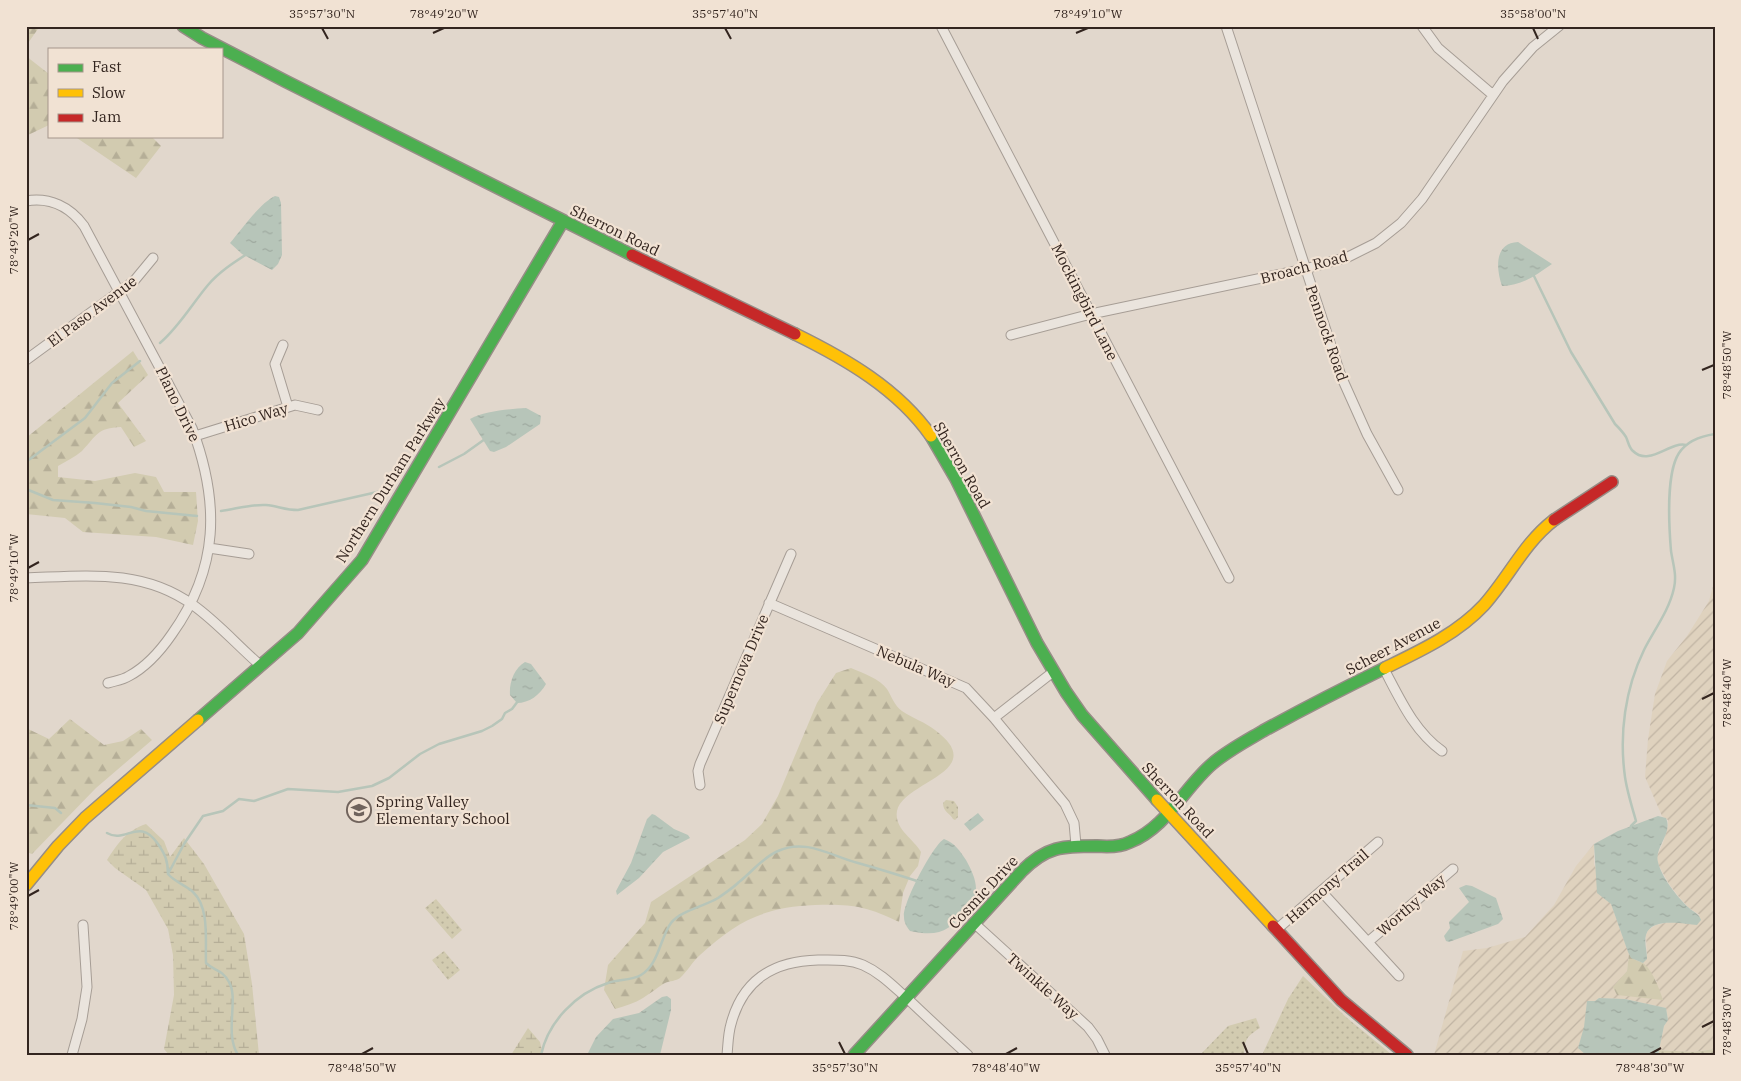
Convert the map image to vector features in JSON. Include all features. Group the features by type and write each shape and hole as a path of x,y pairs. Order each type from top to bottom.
{"street":[{"name":"Sherron Road","path":"183,26 221,48"},
{"name":"Mockingbird Lane","path":"941,26 1230,578"},
{"name":"Pennock Road","path":"1226,26 1305,269 1349,396 1367,434 1398,490"},
{"path":"1422,26 1438,48 1493,95"},
{"name":"Broach Road","path":"1011,335 1091,314 1305,269 1342,259 1376,243 1401,223 1422,199 1493,95 1517,64 1559,26"},
{"name":"Sherron Road","path":"222,48 564,221 834,353 875,380 903,405 927,431 954,476 1053,672 1082,715 1168,812 1347,1006 1407,1055"},
{"name":"Plano Drive","path":"26,201 42,200 60,204 75,215 84,226 195,436 202,457 210,497 209,548 192,604 168,640 147,663 128,677 108,683"},
{"name":"Northern Durham Parkway","path":"26,885 84,818 312,621 362,560 564,221"},
{"name":"El Paso Avenue","path":"26,360 138,277 153,258"},
{"path":"283,345 275,364 288,407"},
{"name":"Hico Way","path":"195,436 295,405 318,410"},
{"name":"Scheer Avenue","path":"1168,812 1221,757 1281,721 1440,640 1474,616 1496,591 1534,538 1559,518 1612,482"},
{"path":"209,548 249,554"},
{"name":"Supernova Drive","path":"700,786 698,771 700,764 791,554"},
{"path":"26,578 124,577 142,580 176,594 192,604 261,666"},
{"name":"Nebula Way","path":"769,603 959,684 972,693 1065,804 1074,823 1076,845"},
{"path":"1384,669 1418,729 1429,742 1442,751"},
{"path":"994,718 1053,672"},
{"name":"Cosmic Drive","path":"854,1055 1033,861 1045,852 1058,848 1076,845 1111,847 1131,842 1149,830 1168,812"},
{"name":"Harmony Trail","path":"1276,930 1378,842"},
{"name":"Worthy Way","path":"1368,942 1453,869"},
{"path":"1321,891 1399,976"},
{"name":"Twinkle Way","path":"974,924 1088,1027 1097,1039 1104,1054"},
{"path":"72,1055 88,987 83,925"},
{"path":"727,1055 730,1026 736,1008 748,990 757,980 773,968 807,960 845,960 863,965 881,976 968,1055"}],"shaded area":[{"path":"1715,579 1715,1049 1693,1052 1659,1050 1664,1026 1668,1020 1666,1008 1625,999 1599,998 1595,1001 1587,1001 1585,1027 1578,1048 1584,1053 1580,1055 1434,1055 1463,951 1487,948 1525,937 1554,905 1576,866 1594,844 1594,864 1629,954 1627,971 1614,988 1617,995 1657,982 1643,963 1647,958 1646,935 1648,930 1656,925 1665,923 1688,924 1700,915 1689,908 1679,897 1658,864 1657,856 1663,843 1668,820 1662,816 1645,777 1648,739 1655,694 1667,661 1687,636 1709,601"}],"green space":[{"path":"26,26 40,26 26,46"},
{"path":"26,56 48,73 48,125 26,136"},
{"path":"77,138 153,138 161,146 136,178"},
{"path":"133,351 148,375 118,403 146,441 134,447 121,427 102,431 82,451 58,466 58,477 95,481 135,473 156,477 164,492 196,492 198,521 193,545 156,537 83,532 65,518 26,514 26,438"},
{"path":"851,668 884,685 899,709 935,730 950,744 954,756 949,766 913,792 903,801 897,811 898,823 921,852 918,866 910,876 903,893 899,922 868,909 839,905 797,906 766,913 752,918 726,933 697,958 677,980 665,983 637,1001 615,1009 604,990 608,965 645,923 651,902 745,840 762,824 778,796 817,703 836,673"},
{"path":"70,719 104,745 123,741 141,729 152,740 96,788 32,854 26,852 26,728 49,739"},
{"path":"946,800 954,801 958,807 958,817 955,820 944,808 943,803"},
{"path":"146,824 164,841 170,857 184,838 204,864 244,934 252,984 259,1055 169,1055 164,1049 174,995 173,955 168,929 146,890 107,860 123,838 133,830"},
{"path":"436,899 462,930 452,939 425,908"},
{"path":"444,951 460,970 448,980 432,960"},
{"path":"1629,954 1650,970 1663,1000 1617,995 1613,987 1627,971"},
{"path":"1303,976 1347,1018 1391,1054 1262,1055 1288,999"},
{"path":"1256,1018 1260,1028 1247,1039 1244,1055 1200,1055 1228,1026"},
{"path":"528,1028 540,1042 543,1055 511,1055"},
{"path":"1715,1049 1715,1055 1658,1055 1659,1050 1693,1052"}],"water":[{"path":"275,196 279,197 281,203 282,255 278,264 272,270 242,254 230,243 257,211 269,199"},
{"path":"1518,242 1552,264 1522,282 1502,286 1498,265 1501,252 1510,243"},
{"path":"526,408 541,416 540,424 506,447 494,452 490,451 470,419 490,412"},
{"path":"525,662 531,664 546,684 534,698 526,702 517,703 510,695 510,686 515,672"},
{"path":"978,813 984,820 970,831 964,824"},
{"path":"652,814 690,838 663,852 639,878 617,895 616,891 631,863 647,819"},
{"path":"1658,816 1666,818 1668,824 1657,856 1660,868 1674,892 1701,920 1697,925 1668,923 1649,929 1645,938 1647,959 1643,963 1631,958 1611,904 1597,893 1594,844 1618,831"},
{"path":"944,839 957,848 970,867 976,885 974,898 960,917 948,928 936,933 910,931 904,919 908,900 926,863"},
{"path":"1466,885 1496,898 1503,919 1498,924 1449,942 1446,941 1444,936 1450,928 1449,922 1469,902 1459,888"},
{"path":"667,996 671,999 671,1010 660,1055 587,1055 596,1037 613,1019 639,1013 662,997"},
{"path":"1599,998 1625,999 1666,1008 1668,1020 1664,1026 1658,1055 1586,1055 1578,1048 1584,1027 1587,1001 1595,1001"}],"waterway":[{"path":"160,343 179,323 212,280 247,254"},
{"path":"1533,274 1571,352 1615,424 1626,437 1632,450 1639,455 1646,456 1680,445 1686,445"},
{"path":"26,462 85,418 112,383 140,361"},
{"path":"1631,829 1631,826 1636,821 1625,777 1623,728 1628,696 1637,665 1665,612 1675,583 1669,515 1672,473 1679,453 1686,445 1705,436 1715,434"},
{"path":"439,467 464,454 485,439"},
{"path":"26,489 53,500 95,503 197,516"},
{"path":"221,511 260,505 298,510 386,490"},
{"path":"168,874 184,844 203,816 223,811 239,799 254,801 288,789 338,792 372,786 389,778 420,754 439,744 482,731 492,726 502,719 505,713 512,709 518,701"},
{"path":"26,805 55,808 61,813"},
{"path":"107,833 120,835 139,831 151,836 164,854 168,874 187,887 198,899 206,925 206,963 221,972 232,989 232,1037 238,1055"},
{"path":"541,1055 550,1031 565,1010 575,1001 596,988 641,975 656,958 667,929 675,919 718,898 762,861 778,851 788,847 799,846 818,849 920,882"}],"traffic: fast":[{"path":"183,26 221,48"},
{"path":"222,48 632,255"},
{"path":"198,720 298,633 362,560 563,221"},
{"path":"931,436 956,479 1037,643 1066,692 1082,715 1157,800"},
{"path":"854,1055 1030,863 1047,852 1056,849 1085,846 1118,846 1143,836 1164,817 1202,774 1224,755 1278,723 1385,668"}],"traffic: slow":[{"path":"795,334 833,354 870,377 903,404 931,436"},
{"path":"1385,668 1438,641 1462,625 1484,605 1534,539 1554,520"},
{"path":"26,885 58,846 85,818 198,720"},
{"path":"1157,800 1273,926"}],"traffic: jam":[{"path":"632,255 795,334"},
{"path":"1554,520 1612,482"},
{"path":"1273,926 1341,1000 1407,1055"}],"place":[{"name":"Spring Valley Elementary School","path":"359,810"}]}
